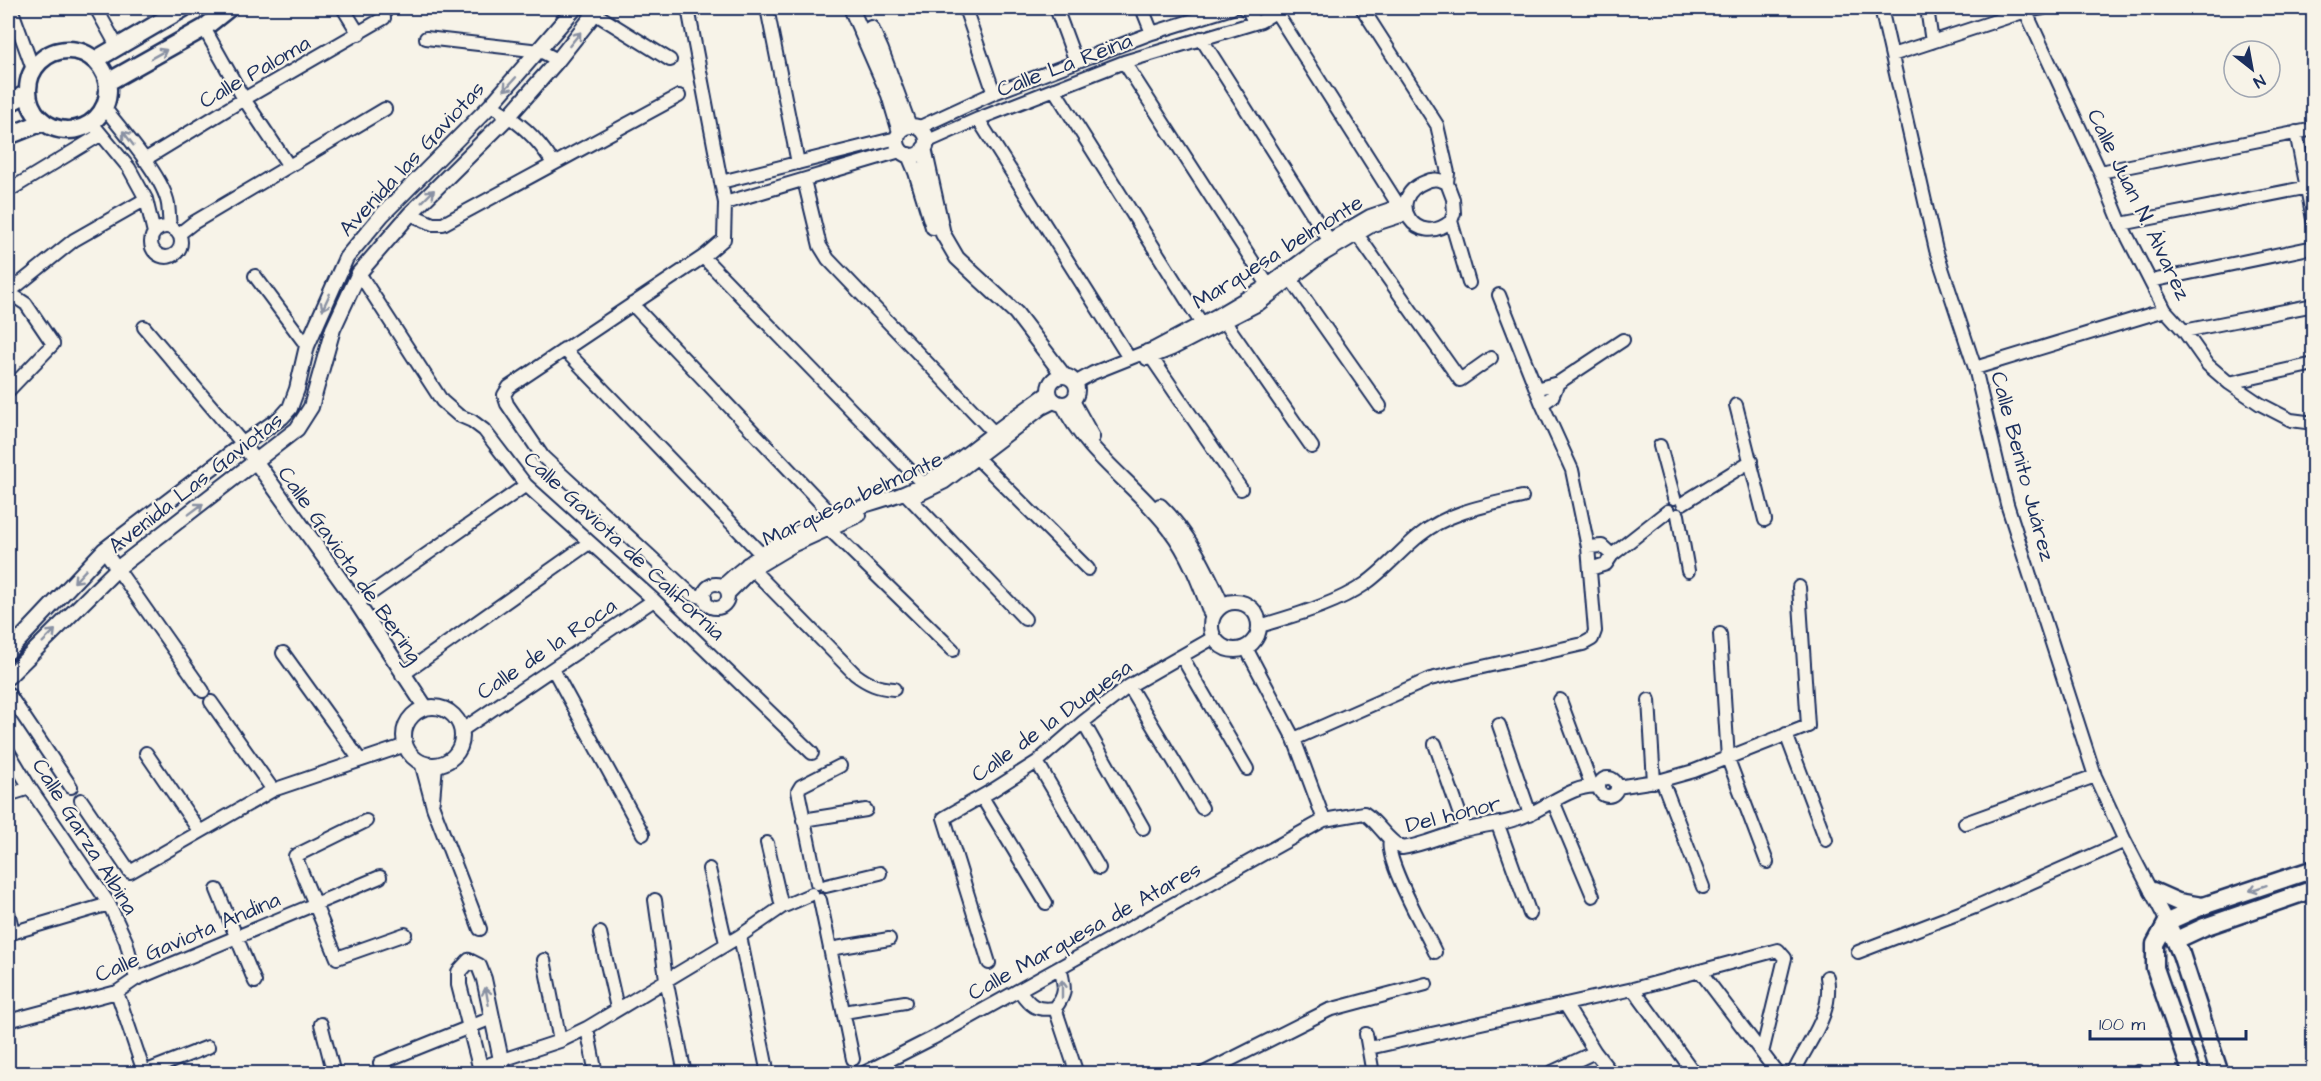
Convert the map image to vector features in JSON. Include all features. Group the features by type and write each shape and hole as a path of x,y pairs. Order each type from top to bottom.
{"main road":[{"path":"95,60 184,8"},
{"path":"108,82 204,28 229,8"},
{"path":"62,50 83,52 95,60 103,70 108,82 107,99 96,129 67,130 55,128 44,122 30,104 27,93 28,81 33,69 43,58 62,50"},
{"path":"8,104 27,93"},
{"path":"8,136 44,122"},
{"path":"2192,1074 2155,968 2155,944 2167,922 2203,906 2313,869"},
{"path":"2155,968 2168,968 2179,947 2204,927 2313,889"},
{"path":"2152,891 2178,902 2203,906"},
{"name":"Calle Benito Juárez","path":"2167,922 2179,947 2220,1074"}],"street":[{"path":"11,8 33,69"},
{"path":"96,8 117,46"},
{"path":"343,8 359,34"},
{"name":"Avenida las Gaviotas","path":"297,389 307,346 346,258 382,214 491,105 575,8"},
{"path":"688,8 725,202 724,239 703,256 564,349 764,557"},
{"path":"767,8 798,163"},
{"path":"851,8 915,155 925,146"},
{"path":"861,8 881,50 936,236 950,263 1009,319 1034,347 1064,391 1069,418 1086,442 1170,529 1193,567 1212,616"},
{"path":"966,8 994,93"},
{"path":"1056,8 1076,62"},
{"path":"1142,8 1152,33"},
{"name":"Calle La Reina","path":"725,202 804,180 906,138 994,93 1152,33 1232,8"},
{"path":"1243,8 1249,11 1254,23"},
{"path":"1362,8 1437,125 1442,138 1448,173 1447,183 1453,199 1454,213 1451,221 1469,283"},
{"name":"Calle Benito Juárez","path":"1881,8 1936,249 1974,368 2007,504 2095,776 2125,841 2167,922"},
{"path":"1927,8 1932,42"},
{"path":"1892,56 2025,9 2043,8"},
{"name":"Calle Juan N. Álvarez","path":"2025,9 2100,172 2121,224 2165,310 2184,331 2208,365 2229,383 2260,404 2291,420 2313,423"},
{"path":"593,10 670,60"},
{"name":"Avenida las Gaviotas","path":"373,254 509,116 558,60 593,10"},
{"path":"1279,10 1411,222 1425,231 1436,230 1451,221"},
{"name":"Calle La Reina","path":"925,146 978,120 1124,62 1254,23 1279,10"},
{"name":"Calle Paloma","path":"144,160 384,18"},
{"path":"204,28 244,99 290,166"},
{"path":"426,38 540,51 558,60"},
{"path":"1201,38 1329,240"},
{"path":"1124,62 1268,285"},
{"path":"1054,89 1204,327"},
{"path":"410,214 433,224 443,224 679,96"},
{"path":"491,105 539,140 553,163"},
{"path":"104,107 144,160 164,192 174,230 181,245 168,257 153,250 151,238 154,233 164,227 174,230 193,223 385,109"},
{"path":"978,120 1129,358"},
{"path":"8,191 96,129 129,168 146,199 154,233"},
{"path":"2100,172 2313,129"},
{"path":"906,138 923,131 943,234 957,258 1016,313 1092,437 1176,521 1199,558 1222,605"},
{"path":"2296,132 2309,187 2313,224"},
{"name":"Calle La Reina","path":"721,182 906,138"},
{"path":"1403,208 1409,193 1420,184 1431,179 1447,183"},
{"path":"804,180 820,246 828,259 997,436"},
{"path":"2121,224 2309,187"},
{"path":"8,391 53,344 26,304 8,292 74,240 146,199"},
{"name":"Marquesa belmonte","path":"1222,318 1268,285 1321,256 1370,216 1403,208"},
{"path":"1354,230 1460,380 1491,358"},
{"name":"Marquesa belmonte","path":"1064,391 1149,355 1222,318 1259,304 1329,240 1354,230"},
{"path":"2151,281 2313,247"},
{"name":"Avenida Las Gaviotas","path":"8,677 118,568 297,429 311,407 333,329 361,270 373,254"},
{"path":"703,256 926,487"},
{"name":"Calle Gaviota de California","path":"361,270 442,401 484,430 526,485 654,600 812,753"},
{"path":"1289,275 1380,406"},
{"path":"255,276 307,346"},
{"path":"1294,739 1430,679 1583,644 1592,639 1595,631 1588,547 1572,470 1542,404 1499,295"},
{"path":"632,304 831,522 953,650"},
{"path":"2184,331 2313,305"},
{"path":"1974,368 2165,310"},
{"path":"1222,318 1312,447"},
{"path":"144,327 243,444"},
{"path":"1536,389 1558,383 1623,340"},
{"name":"Calle Gaviota de California","path":"564,349 509,387 504,395 507,404 543,457 691,594 705,598"},
{"path":"1149,355 1241,489"},
{"name":"Marquesa belmonte","path":"725,590 749,567 790,537 890,500 907,496 926,487 1064,391 1129,358 1149,355"},
{"path":"2229,383 2313,364"},
{"path":"1542,404 1552,397 1558,383"},
{"name":"Avenida Las Gaviotas","path":"8,652 104,550 282,417 290,408 297,389"},
{"path":"1736,405 1765,520"},
{"name":"Calle Gaviota de Bering","path":"243,444 357,603 402,675 426,708"},
{"path":"1660,446 1676,507 1688,571"},
{"path":"974,454 1088,569"},
{"path":"1590,569 1606,564 1611,555 1676,507 1751,461"},
{"path":"357,603 526,485"},
{"path":"907,496 1025,619"},
{"path":"1260,626 1311,611 1365,584 1421,534 1443,522 1468,510 1522,497"},
{"path":"402,675 589,543"},
{"path":"1588,547 1602,546 1611,555"},
{"path":"104,550 203,691"},
{"path":"749,567 855,674 868,684 879,688 894,689"},
{"path":"711,586 725,590 727,601 720,608 709,605 705,598 711,586"},
{"path":"1560,700 1596,787 1605,796 1611,796 1617,787 1658,781 1728,759 1808,726 1799,587"},
{"name":"Calle de la Roca","path":"462,730 654,600"},
{"path":"1236,601 1248,605 1256,614 1260,626 1258,635 1246,648 1228,650 1213,638 1210,624 1212,616 1222,605 1236,601"},
{"path":"1720,634 1728,759 1767,862"},
{"name":"Calle de la Duquesa","path":"989,963 944,818 1037,762 1129,686 1213,638"},
{"path":"1246,648 1294,739 1324,820"},
{"path":"283,653 360,760"},
{"path":"1182,657 1247,769"},
{"path":"554,669 643,834"},
{"path":"1129,686 1202,808"},
{"path":"8,693 71,786"},
{"path":"1649,700 1658,781 1703,887"},
{"path":"211,702 273,790"},
{"path":"426,708 445,709 453,714 462,730 462,740 453,757 436,765 421,762 412,755 404,737 408,722 419,711 426,708"},
{"path":"1083,722 1143,828"},
{"path":"1499,725 1530,814"},
{"path":"1786,734 1826,840"},
{"path":"1435,744 1466,830"},
{"path":"81,800 130,872 273,790 406,745"},
{"name":"Calle Garza Albina","path":"8,751 30,788 109,904 126,941 136,979"},
{"path":"146,753 200,832"},
{"path":"421,762 433,807 480,929"},
{"path":"1037,762 1099,868"},
{"path":"433,807 436,765"},
{"path":"840,766 798,789 853,1059"},
{"path":"1965,823 2095,776"},
{"name":"Del honor","path":"1324,820 1364,813 1372,818 1390,840 1402,848 1466,830 1498,825 1530,814 1552,801 1596,787"},
{"path":"8,795 30,788"},
{"path":"982,796 1046,903"},
{"path":"1552,801 1593,896"},
{"path":"803,820 866,810"},
{"name":"Calle Marquesa de Atares","path":"862,1074 933,1038 1324,820"},
{"path":"366,821 295,856 337,958 405,934"},
{"path":"1498,825 1530,914"},
{"path":"1390,840 1388,847 1393,865 1436,952"},
{"path":"1857,952 1976,907 2125,841"},
{"path":"767,843 782,908"},
{"path":"709,869 726,943"},
{"path":"503,1067 482,972 479,966 469,961 459,972 459,985 481,1070 503,1067 587,1028 740,936 782,908 819,891 880,873"},
{"name":"Calle Gaviota Andina","path":"8,1021 117,992 136,979 380,877"},
{"path":"216,890 255,982"},
{"path":"655,900 666,979 685,1074"},
{"path":"8,912 10,933 109,904"},
{"path":"600,933 618,1008"},
{"path":"740,936 768,1074"},
{"path":"830,949 889,939"},
{"path":"1369,1048 1633,989 1778,950 1785,958 1762,1053"},
{"path":"544,960 560,1041"},
{"path":"1019,990 1030,1006 1042,1010 1055,1008 1063,998 1064,986 1060,967"},
{"path":"1700,971 1778,1074"},
{"path":"1793,1074 1828,1003 1830,992 1827,977"},
{"path":"1202,1074 1329,1010 1426,984"},
{"path":"1633,989 1695,1074"},
{"path":"117,992 142,1073 208,1047"},
{"path":"844,1012 905,1002"},
{"path":"1565,1004 1595,1052 1612,1074"},
{"path":"1055,1008 1077,1074"},
{"path":"380,1063 492,1018"},
{"path":"321,1024 334,1074"},
{"path":"587,1028 596,1074"},
{"path":"1366,1034 1373,1074"},
{"path":"1548,1074 1595,1052"}]}
